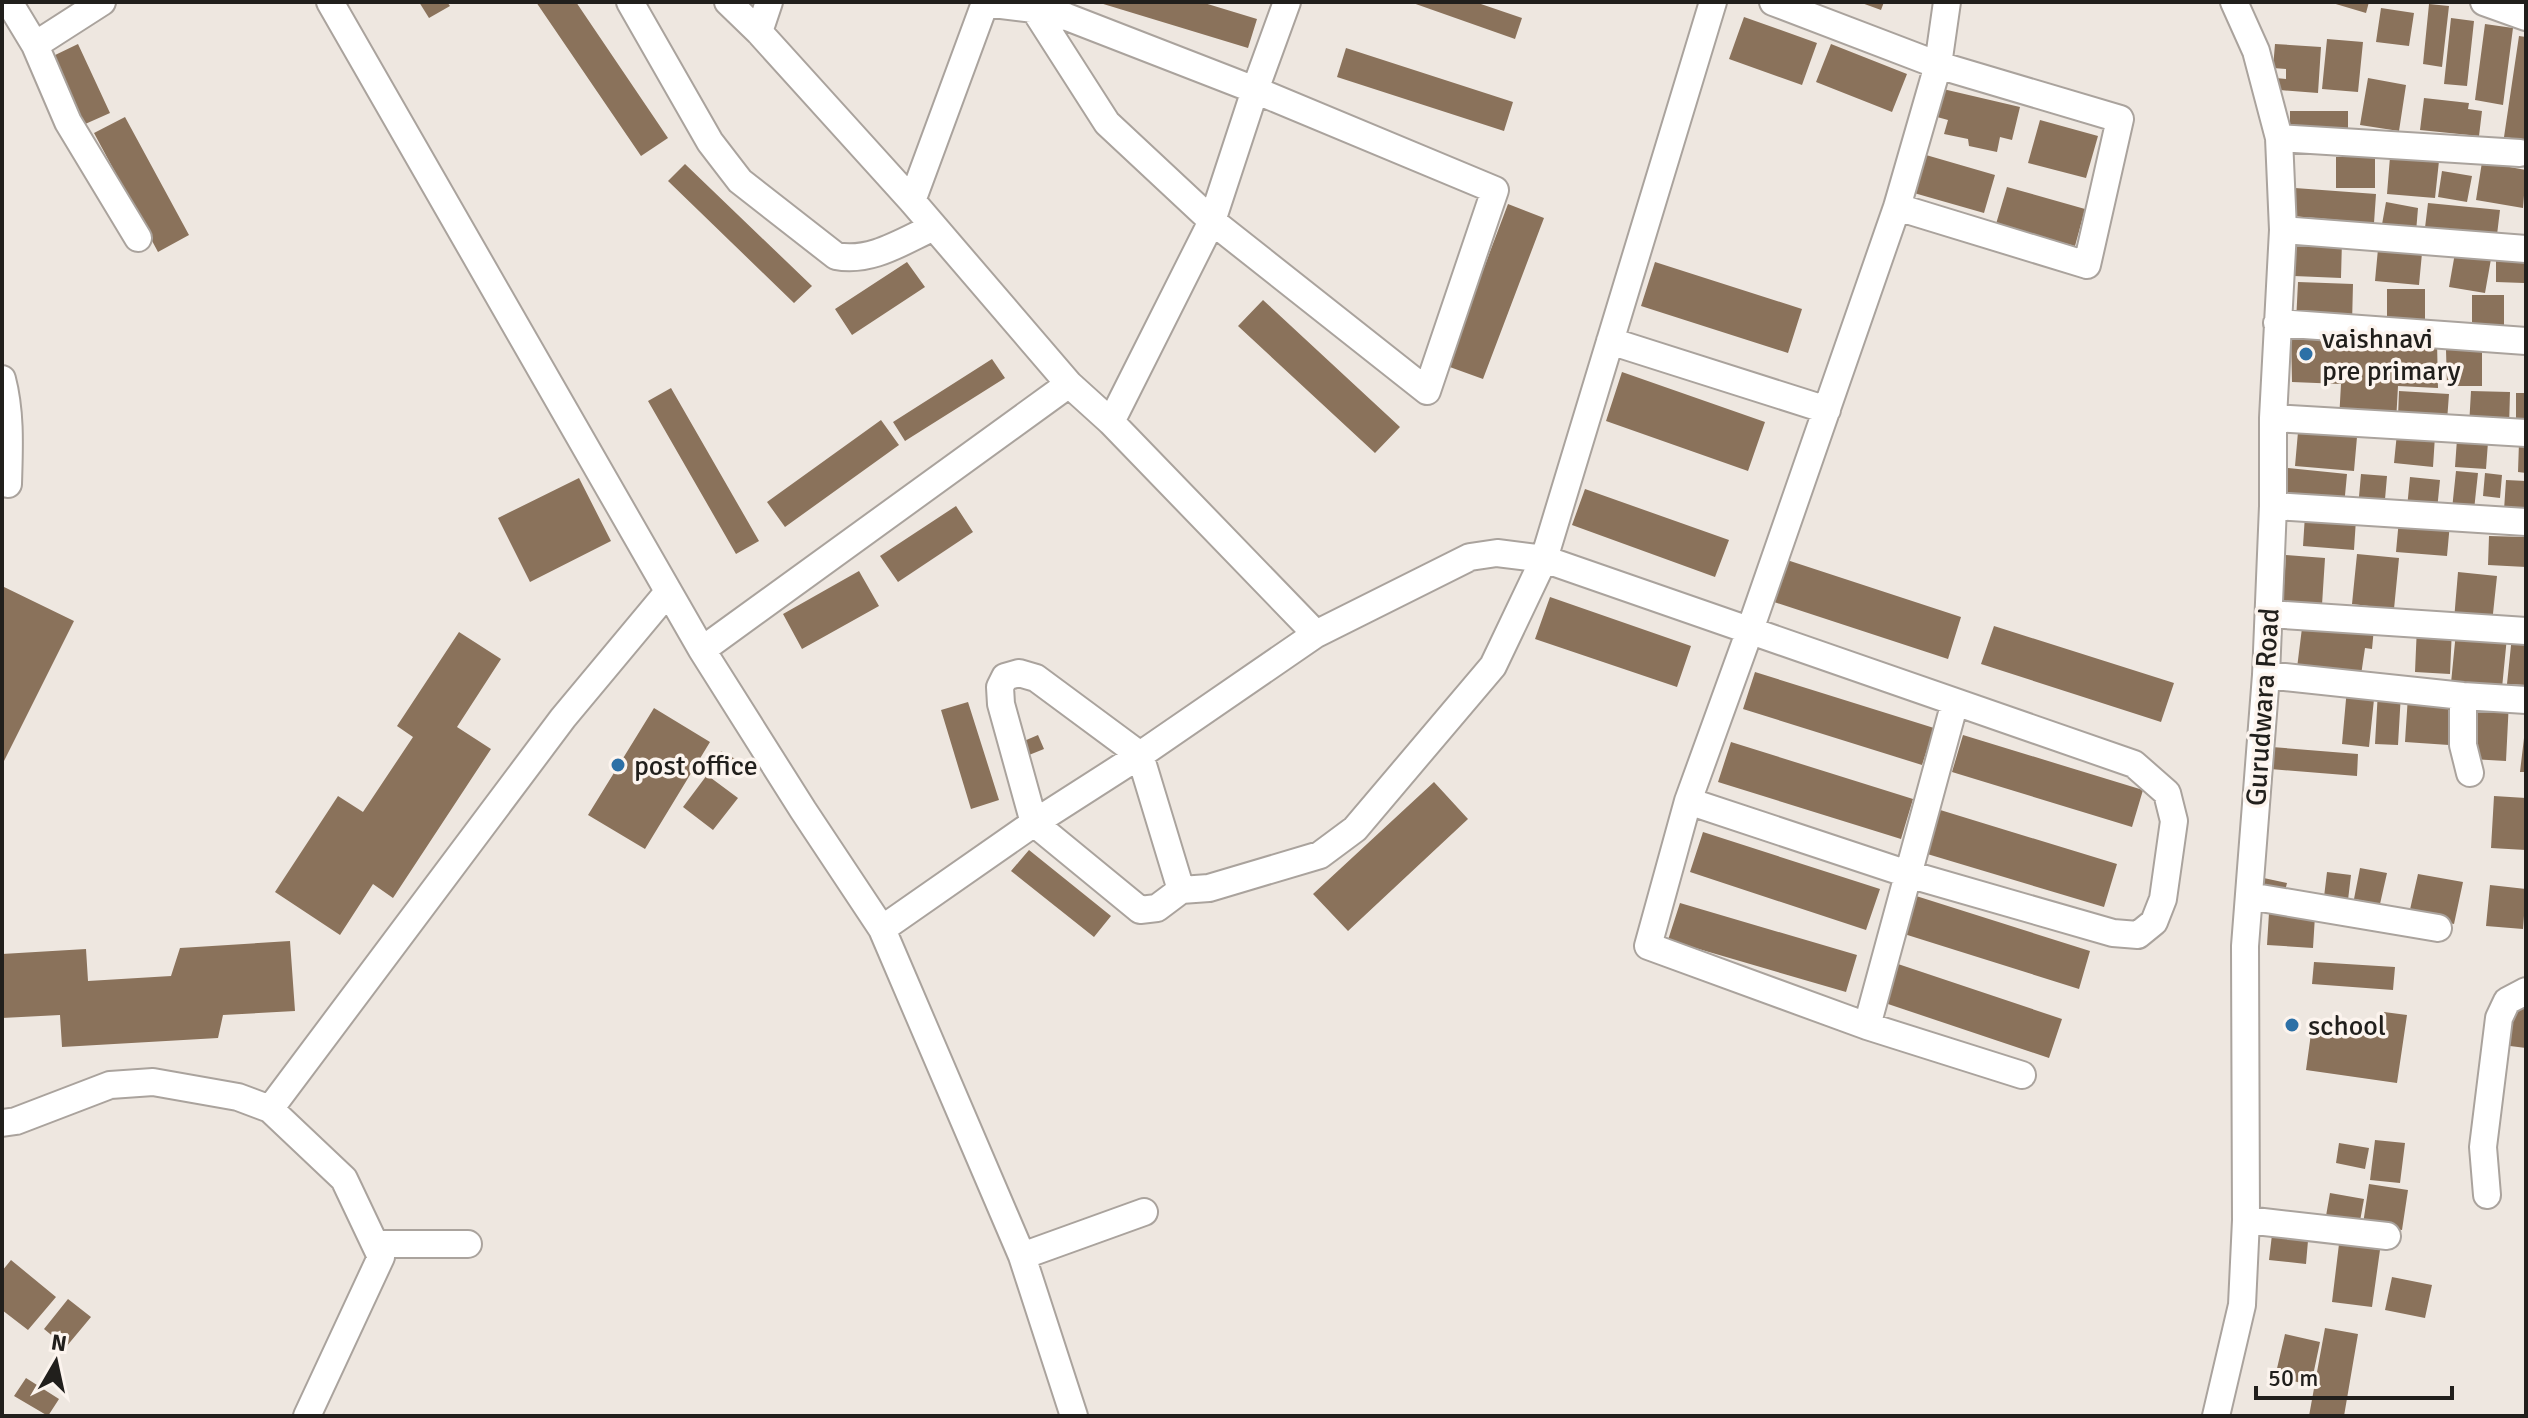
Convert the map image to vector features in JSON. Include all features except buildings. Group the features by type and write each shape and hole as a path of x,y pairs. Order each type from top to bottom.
{"street":[{"path":"9,2 35,45 68,122 138,238"},
{"path":"35,45 102,2"},
{"path":"330,2 702,650 882,929 1022,1256 1074,1416"},
{"path":"630,2 710,142 740,181 836,256 867,258 934,227"},
{"path":"728,2 912,201 1069,384 1111,422 1316,634"},
{"path":"759,32 769,2"},
{"path":"912,201 985,2 1034,9 1067,17 1255,90 1495,190 1427,391 1212,221 1107,123 1034,9"},
{"path":"1111,422 1212,221 1287,2"},
{"path":"1181,890 1140,755 1036,678 1019,673 1005,677 1000,687 1001,704 1034,823 1140,910 1157,908 1181,890 1209,888 1320,855 1355,829 1493,666 1544,559 1713,2"},
{"path":"1773,2 1938,65 2120,119 2087,265 1897,207"},
{"path":"1947,2 1938,65 1897,207 1688,801 1648,946 1867,1026 2022,1075"},
{"name":"Gurudwara Road","path":"2216,1416 2242,1305 2246,1220 2245,946 2266,675 2273,418 2283,230 2279,138 2256,51 2234,2"},
{"path":"2494,4 2526,17"},
{"path":"2279,138 2520,153"},
{"path":"2283,230 2526,249"},
{"path":"2277,323 2526,341"},
{"path":"1610,341 1827,410"},
{"path":"2,379 9,436 4,486"},
{"path":"702,650 1069,384"},
{"path":"2273,418 2526,433"},
{"path":"2273,506 2526,522"},
{"path":"882,929 1316,634 1470,557 1497,553 1544,559 2134,764 2167,793 2174,821 2163,899 2154,922 2138,935 2113,933 1908,874 1688,801"},
{"path":"270,1109 563,718 668,592"},
{"path":"2269,614 2526,631"},
{"path":"2266,675 2526,700"},
{"path":"2463,696 2463,745 2470,773"},
{"path":"1867,1026 1955,702"},
{"path":"2249,896 2438,928"},
{"path":"2487,1195 2483,1147 2499,1018 2507,1001 2526,991"},
{"path":"2,1123 16,1121 110,1085 153,1082 238,1097 270,1109 344,1179 381,1257 307,1416"},
{"path":"1022,1256 1144,1212"},
{"path":"2246,1220 2387,1236"},
{"path":"375,1244 468,1244"}],"place":[{"name":"vaishnavi pre primary","path":"2306,354"},
{"name":"post office","path":"618,765"},
{"name":"school","path":"2292,1025"}]}
